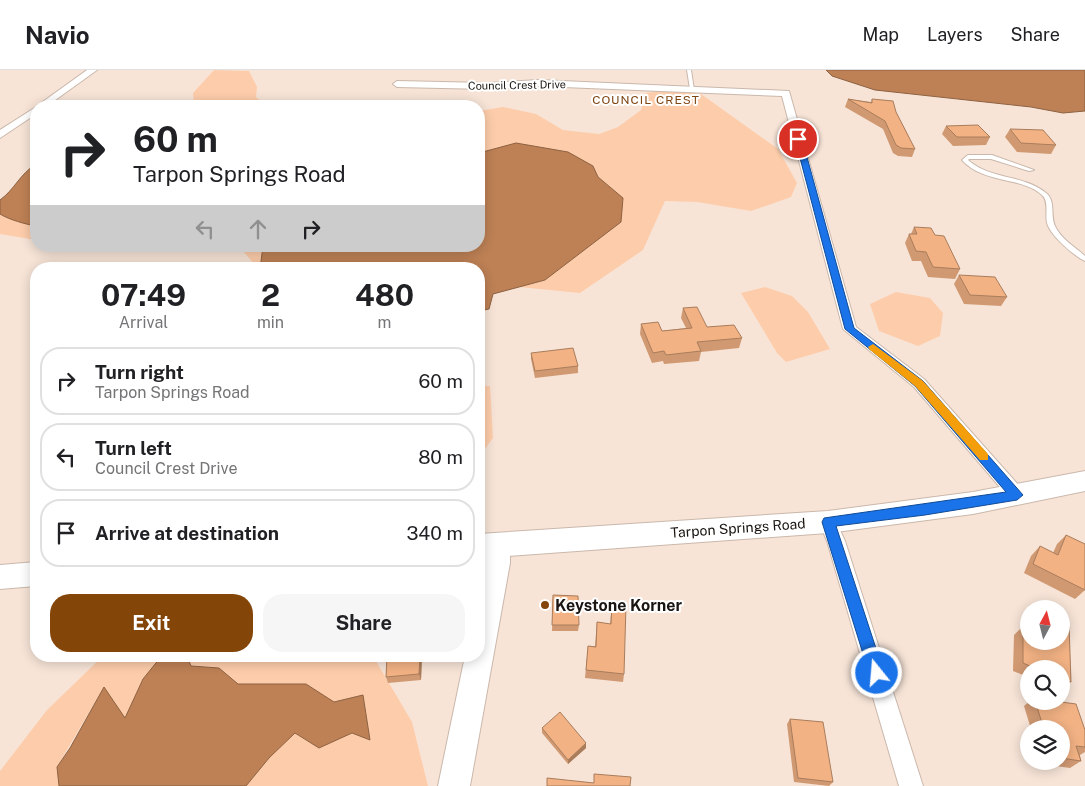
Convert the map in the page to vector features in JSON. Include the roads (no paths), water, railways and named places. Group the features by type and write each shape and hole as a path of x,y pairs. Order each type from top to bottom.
{"main road":[{"name":"Tarpon Springs Road","path":"488,545 828,522 925,510 1017,495 1085,481"},
{"path":"0,577 30,574"}],"street":[{"path":"50,100 93,70"},
{"name":"Council Crest Drive","path":"397,84 487,86 539,83 786,93 850,329 919,383 1017,495"},
{"path":"0,135 30,114"},
{"path":"828,522 836,541 911,786"},
{"path":"485,625 497,563 488,545"},
{"path":"454,786 478,662"}],"lane":[{"path":"689,70 692,89"},
{"path":"1031,170 992,157 968,157 965,160 974,169 1015,180 1045,195 1049,200 1052,227 1085,259"}],"place":[{"name":"Keystone Korner","path":"545,605"}],"district":[{"name":"COUNCIL CREST","path":"646,100"}]}
